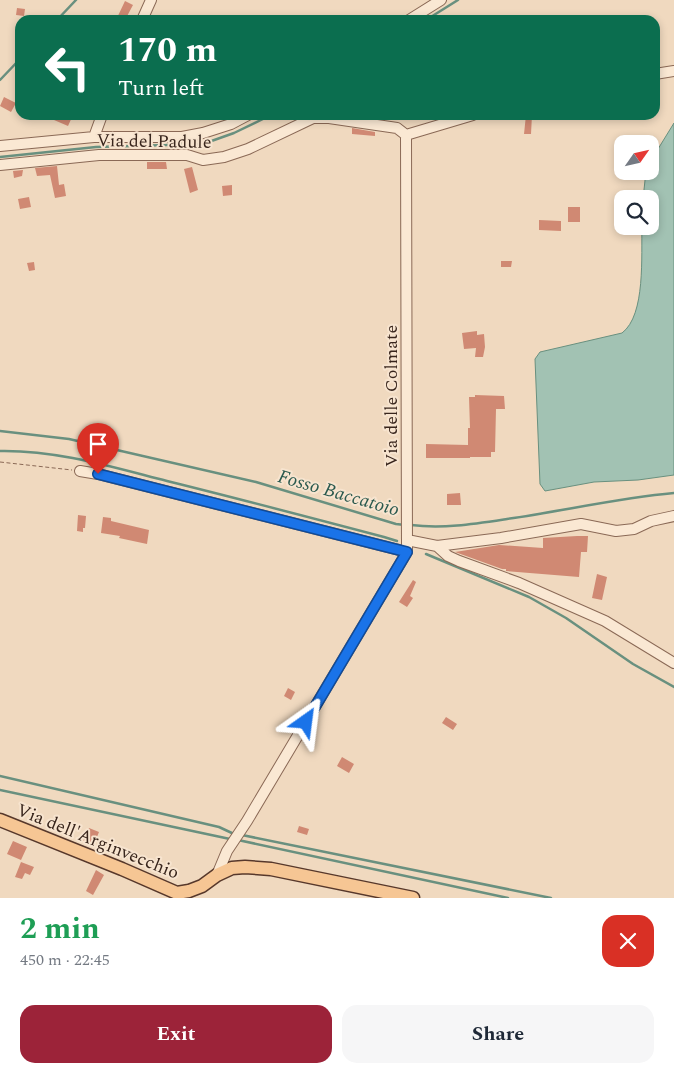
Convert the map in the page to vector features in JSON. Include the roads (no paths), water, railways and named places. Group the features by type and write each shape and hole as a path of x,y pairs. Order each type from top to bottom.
{"main road":[{"name":"Via dell'Arginvecchio","path":"0,820 122,869 177,895 202,886 217,875 232,868 245,867 271,869 413,898"}],"street":[{"path":"144,15 151,0"},
{"path":"416,15 441,0"},
{"path":"660,73 674,71"},
{"path":"94,137 100,120"},
{"path":"0,146 94,137 182,136 203,133 239,120"},
{"name":"Via del Padule","path":"0,166 99,155 187,155 203,160 224,157 248,149 309,120"},
{"name":"Via del Padule","path":"343,120 397,128 406,135"},
{"path":"406,135 456,120"},
{"name":"Via delle Colmate","path":"406,135 407,552"},
{"path":"80,471 407,552 247,821 227,851 217,875"},
{"path":"437,546 501,538 581,524 616,531 634,529 665,517 674,516"},
{"path":"407,536 437,546 448,556 459,561 519,583 605,621 674,663"}],"waterway":[{"path":"62,15 76,0"},
{"path":"434,15 458,0"},
{"path":"0,80 15,64"},
{"path":"0,157 96,147 203,144 234,133 261,120"},
{"name":"Fosso Baccatoio","path":"0,431 69,439 256,482 396,524 405,525"},
{"path":"0,451 42,453 84,460 397,541"},
{"name":"Fosso Baccatoio","path":"411,525 447,526 471,524 674,493"},
{"path":"426,554 529,597 566,618 633,664 674,687"},
{"path":"0,776 219,827 234,834"},
{"path":"0,790 230,839"},
{"path":"242,835 551,898"},
{"path":"238,840 508,898"}]}
